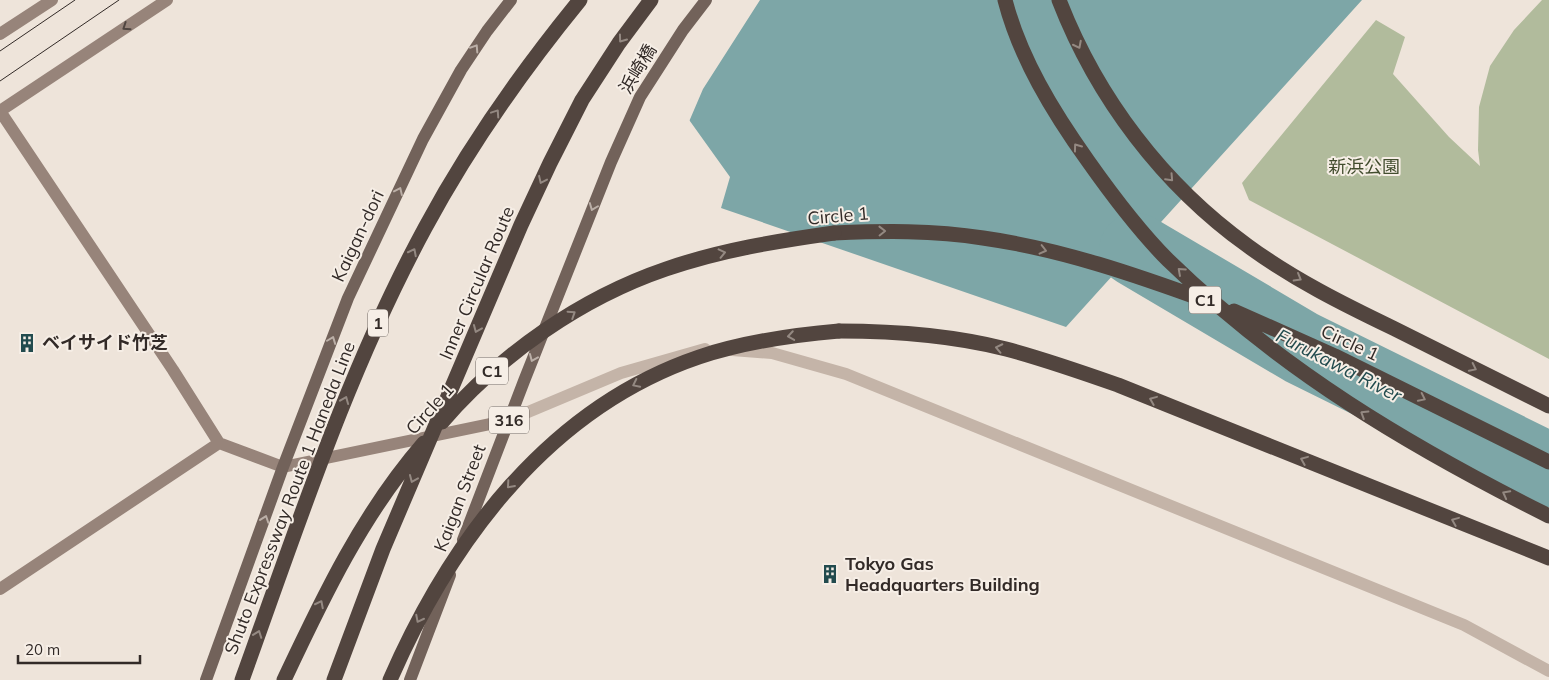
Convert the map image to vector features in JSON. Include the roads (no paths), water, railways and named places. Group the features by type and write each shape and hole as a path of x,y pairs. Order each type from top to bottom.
{"highway":[{"name":"Shuto Expressway Route 1 Haneda Line","path":"242,680 322,460 357,371 395,287 425,228 470,151 519,79 580,0"},
{"name":"Inner Circular Route","path":"334,680 383,549 521,225 582,100 619,43 651,0"},
{"path":"1005,0 1023,52 1068,134 1128,214 1167,259 1271,349 1344,401 1423,450 1549,516"},
{"name":"Circle 1","path":"1059,0 1070,29 1089,66 1112,104 1144,148 1172,180 1210,217 1248,247 1295,277 1350,307 1549,406"},
{"name":"Circle 1","path":"284,680 339,566 372,512 410,458 455,406 496,368 536,337 578,310 620,288 666,269 712,255 770,242 834,233 885,231 934,233 982,238 1031,247 1084,260 1150,280 1233,311 1335,356 1549,462"},
{"path":"390,680 422,612 468,538 491,507 516,479 567,430 624,390 658,373 698,357 743,344 793,335 839,331 920,334 1004,349 1055,363 1118,385 1549,558"}],"main road":[{"name":"Kaigan-dori","path":"283,467 348,298 423,139 461,70 487,30 511,0"},
{"name":"浜崎橋","path":"611,162 640,97 683,30 706,0"},
{"name":"Kaigan Street","path":"410,680 509,420 611,162"},
{"path":"206,680 283,467"}],"street":[{"path":"0,34 52,0"},
{"path":"167,0 0,111 219,443 283,467 509,420 621,374 704,348 772,353 846,374 1464,625 1549,671"},
{"path":"0,590 219,443"}],"water":[{"path":"553,0 1362,0 1066,327 721,208 730,177 677,103"}],"waterway":[{"name":"Furukawa River","path":"1136,250 1302,348 1549,470"}],"tram line":[{"path":"0,51 75,0"},
{"path":"0,81 119,0"}],"place":[{"name":"ベイサイド竹芝","path":"27,343"},
{"name":"Tokyo Gas Headquarters Building","path":"830,574"}],"park label":[{"name":"新浜公園","path":"1364,167"}]}
